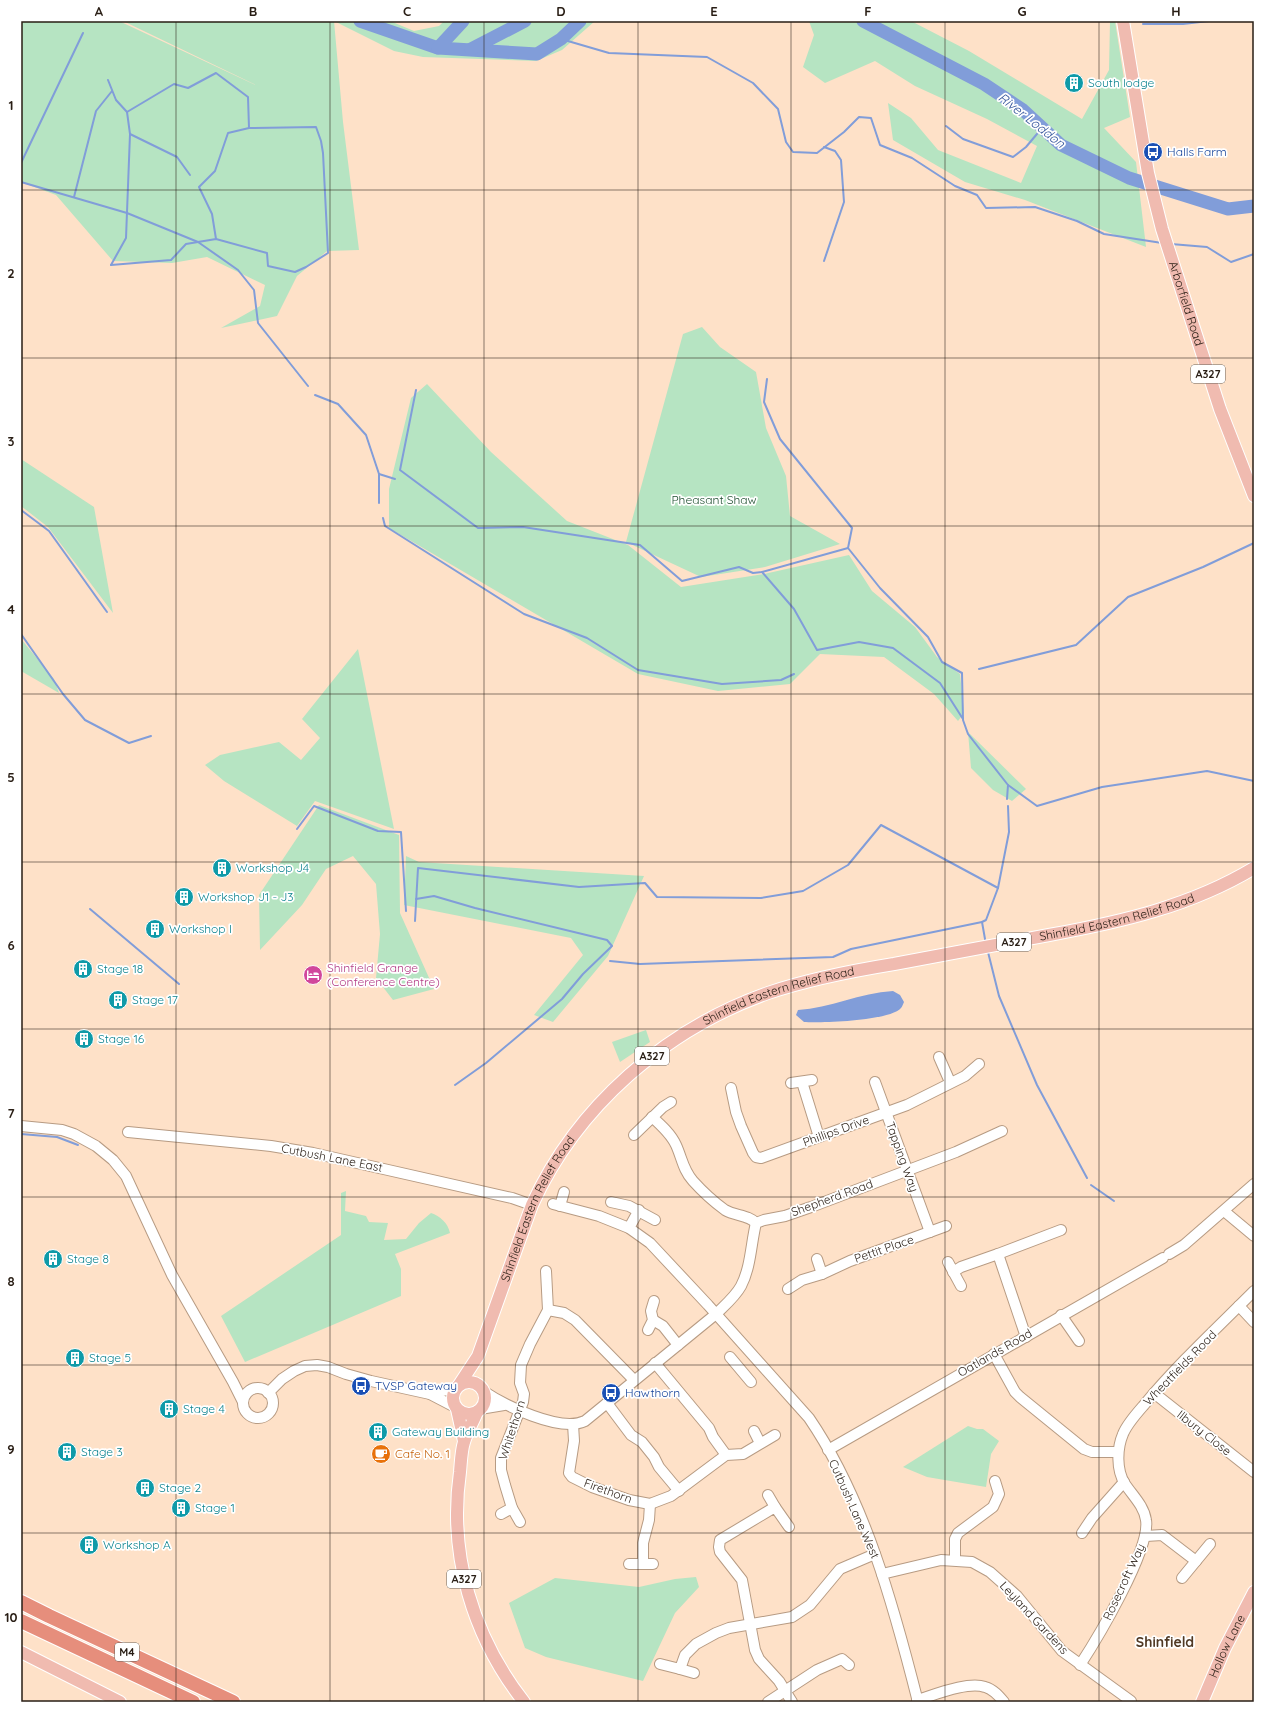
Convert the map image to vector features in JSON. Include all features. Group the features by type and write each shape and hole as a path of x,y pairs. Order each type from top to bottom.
{"highway":[{"name":"M4","path":"21,1602 233,1702"},
{"name":"M4","path":"21,1621 193,1702"}],"main road":[{"name":"Arborfield Road","path":"1122,21 1148,173 1162,229 1220,409 1254,496"},
{"name":"Shinfield Eastern Relief Road","path":"457,1386 478,1356 532,1205 544,1181 575,1133 624,1079 664,1047 739,1005 777,990 831,975 1017,942 1130,919 1202,895 1254,868"},
{"name":"Shinfield Eastern Relief Road","path":"478,1356 478,1378 482,1389"},
{"path":"470,1382 482,1389 484,1400 479,1410 469,1414 460,1412 456,1408 452,1397 457,1386 470,1382"},
{"name":"A327","path":"456,1408 464,1441"},
{"name":"A327","path":"479,1410 464,1441 458,1483 457,1538 463,1574 474,1615 485,1640 500,1667 524,1702"},
{"name":"Hollow Lane","path":"1202,1702 1225,1648 1254,1592"},
{"path":"21,1652 120,1702"}],"street":[{"path":"939,1057 950,1082"},
{"name":"Phillips Drive","path":"731,1088 736,1112 756,1157 766,1156 907,1105 950,1082 965,1076 979,1064"},
{"path":"791,1082 807,1081 819,1137"},
{"name":"Tapping Way","path":"875,1082 930,1232"},
{"path":"634,1135 652,1117 671,1102"},
{"path":"482,1389 504,1405 558,1423 573,1424 587,1419 716,1314 741,1286 747,1269 756,1223 753,1220 725,1210 692,1180 685,1169 671,1136 652,1117"},
{"path":"21,1126 62,1130 74,1134 96,1146 113,1160 126,1176 172,1275 233,1382 246,1411 249,1415 261,1417 267,1414 272,1407 272,1399 268,1392 260,1388 250,1390 246,1394 243,1402"},
{"name":"Shepherd Road","path":"756,1223 811,1207 956,1152 1002,1131"},
{"name":"Cutbush Lane East","path":"128,1132 271,1146 313,1153 512,1198 532,1205"},
{"name":"Oatlands Road","path":"828,1450 1184,1245 1254,1184"},
{"name":"Cutbush Lane West","path":"564,1192 556,1205 599,1216 629,1228 659,1251 809,1418 828,1450 849,1492 875,1554 918,1701"},
{"path":"611,1202 639,1210 655,1220"},
{"path":"629,1228 639,1210"},
{"path":"1224,1211 1254,1236"},
{"name":"Pettit Place","path":"788,1290 794,1284 802,1280 822,1274 850,1261 946,1226"},
{"path":"953,1272 998,1254 1051,1237 1061,1230"},
{"path":"998,1254 1026,1337"},
{"path":"817,1259 822,1274"},
{"path":"948,1262 961,1286"},
{"path":"546,1271 548,1310 564,1312 575,1320 634,1380"},
{"name":"Wheatfields Road","path":"1118,1452 1123,1433 1154,1393 1254,1291"},
{"path":"648,1330 653,1320 651,1311 654,1301"},
{"path":"1239,1306 1254,1322"},
{"name":"Whitethorn","path":"520,1522 512,1508 501,1470 501,1458 512,1435 519,1410 523,1402 524,1394 520,1383 521,1365 548,1310"},
{"path":"1061,1315 1079,1341"},
{"path":"653,1320 663,1326 678,1345"},
{"path":"994,1354 1015,1392 1084,1450 1092,1452 1118,1452"},
{"path":"730,1356 751,1382"},
{"path":"743,1372 757,1360"},
{"path":"655,1363 704,1422 726,1454"},
{"path":"268,1392 282,1379 294,1371 305,1366 317,1365 328,1367 371,1381 430,1394 456,1408"},
{"path":"233,1382 250,1390"},
{"path":"430,1394 457,1386"},
{"name":"Ilbury Close","path":"1154,1393 1254,1472"},
{"path":"607,1403 631,1435 642,1442 654,1457 659,1467 679,1491"},
{"path":"479,1410 504,1405"},
{"name":"Firethorn","path":"573,1424 574,1441 569,1473 572,1477 592,1487 629,1500 650,1504"},
{"path":"754,1431 760,1444"},
{"path":"643,1563 643,1543 649,1520 650,1504 663,1500 679,1491 726,1454 743,1454 775,1435"},
{"name":"Rosecroft Way","path":"1080,1665 1096,1640 1125,1585 1146,1536 1146,1521 1142,1507 1124,1482 1119,1467 1118,1452"},
{"path":"955,1560 954,1539 958,1533 993,1508 1004,1493 995,1481"},
{"path":"1082,1533 1092,1518 1124,1482"},
{"path":"768,1495 789,1527"},
{"path":"775,1507 759,1518 725,1536 720,1540 719,1547 725,1560 742,1580 755,1650 759,1658 779,1681 792,1702"},
{"path":"501,1514 512,1508"},
{"path":"1146,1536 1162,1535 1196,1561"},
{"path":"1182,1578 1210,1544"},
{"path":"680,1669 685,1655 696,1644 729,1628 784,1619 803,1611 840,1570 875,1554"},
{"name":"Leyland Gardens","path":"882,1574 929,1562 955,1560 972,1562 990,1572 1017,1596 1062,1651 1080,1665 1133,1699"},
{"path":"629,1564 654,1564"},
{"path":"768,1702 817,1670 844,1658"},
{"path":"660,1664 694,1673"},
{"path":"918,1701 974,1685 985,1687 994,1692 1004,1702"}],"green space":[{"path":"21,21 119,21 262,88 123,21 334,21 343,122 359,250 327,251 297,276 277,316 221,328 260,306 265,285 207,257 172,263 113,261 56,195 21,182"},
{"path":"334,21 390,21 414,31 439,26 444,21 595,21 562,50 536,61 423,57 394,51"},
{"path":"809,21 911,21 969,51 1082,119 1109,70 1110,21 1115,21 1130,117 1104,128 1136,162 1146,247 1025,200 965,182 893,140 888,103 911,118 938,150 1021,183 1037,146 987,119 915,86 875,61 825,83 803,67 814,35"},
{"name":"Pheasant Shaw","path":"702,327 720,347 756,372 766,428 786,476 790,516 840,544 765,567 701,577 626,542 683,334"},
{"path":"427,384 491,452 567,521 628,545 681,587 764,574 849,555 872,591 915,627 937,657 960,674 964,713 958,721 934,694 884,657 820,654 790,684 718,691 638,674 389,528 389,489 411,398"},
{"path":"21,459 94,507 113,613 48,527 21,506"},
{"path":"21,639 54,679 59,693 21,671"},
{"path":"358,649 394,829 315,801 297,826 224,781 205,765 220,755 279,742 301,760 320,738 302,719"},
{"path":"968,732 1026,789 1012,801 993,790 971,768"},
{"path":"319,805 399,835 400,913 434,989 393,1000 376,978 380,934 376,884 353,856 326,869 302,905 260,950 259,895"},
{"path":"406,856 419,862 644,876 608,956 553,1022 534,1015 583,955 571,938 404,905"},
{"path":"646,1030 650,1042 620,1062 612,1042"},
{"path":"346,1191 345,1211 366,1216 369,1222 388,1223 384,1240 406,1239 419,1223 431,1213 443,1220 450,1233 395,1254 401,1269 401,1296 245,1362 221,1316 341,1235 341,1193"},
{"path":"968,1426 983,1429 999,1441 991,1454 986,1487 927,1477 903,1467"},
{"path":"696,1577 699,1587 675,1613 643,1681 546,1657 525,1648 509,1603 555,1578 639,1587 675,1579"}],"water":[{"path":"893,991 900,995 904,1002 901,1008 884,1016 855,1020 804,1022 796,1015 798,1010 810,1009 881,992"}],"waterway":[{"name":"River Loddon","path":"360,21 438,48 537,54 561,39 580,21"},
{"name":"River Loddon","path":"438,48 463,21"},
{"name":"River Loddon","path":"471,49 525,21"},
{"name":"River Loddon","path":"863,21 984,84 1023,110 1061,145 1129,178 1228,209 1254,206"},
{"path":"1143,24 1183,24 1209,21"},
{"path":"21,163 83,33"},
{"path":"561,39 609,53 707,57 753,83 778,109 786,142 793,152 817,153 844,132 859,117 871,118 880,145 912,158 955,186 977,195 986,208 1035,207 1077,221 1104,234 1162,243"},
{"path":"127,112 174,84 188,88 216,73 248,97 249,128"},
{"path":"108,80 116,100 127,112 130,134 126,238 111,265"},
{"path":"74,197 96,111 112,91"},
{"path":"946,126 963,139 1013,157 1026,147 1042,128"},
{"path":"111,265 171,260 186,244 216,239 267,253 268,266 295,272 328,253 323,153 316,127 249,128 228,133 215,171 199,187 212,214 216,239"},
{"path":"130,134 177,157 190,175"},
{"path":"824,147 835,151 841,160 844,202 824,261"},
{"path":"21,182 127,213 198,242 238,270 254,290 258,323 308,386"},
{"path":"1171,244 1207,247 1231,262 1254,254"},
{"path":"767,379 764,402 780,439 852,528 848,548 880,588 928,637 942,662 962,673 963,720 968,734 1008,785 1037,806 1102,787 1207,771 1254,781"},
{"path":"416,390 400,470 478,528 523,527 640,545 682,581 739,567 753,573 762,572 848,548"},
{"path":"315,395 338,404 366,435 379,474 379,503"},
{"path":"379,474 395,479"},
{"path":"21,510 49,531 107,612"},
{"path":"383,518 385,526 524,614 587,638 638,670 722,684 781,680 794,674"},
{"path":"979,669 1076,645 1128,597 1203,567 1254,543"},
{"path":"762,572 794,609 817,650 859,642 893,648 940,683 963,719"},
{"path":"21,634 63,694 85,720 129,743 151,736"},
{"path":"1007,799 1008,785"},
{"path":"297,829 314,806 378,831 401,832 406,911"},
{"path":"415,921 418,868 579,887 645,883 657,897 761,898 803,891 848,865 881,825 998,888 1009,832 1008,806"},
{"path":"985,939 982,922 986,920 998,888"},
{"path":"416,899 434,896 475,908 607,940 612,946 583,974 562,999 486,1063 455,1085"},
{"path":"90,909 179,984"},
{"path":"610,961 640,964 833,957 851,949 982,922"},
{"path":"988,952 999,996 1037,1085 1087,1178"},
{"path":"21,1134 57,1137 78,1145"},
{"path":"1091,1185 1114,1201"}],"place":[{"name":"South lodge","path":"1074,83"},
{"name":"Halls Farm","path":"1153,152"},
{"name":"Workshop J4","path":"222,868"},
{"name":"Workshop J1 - J3","path":"184,897"},
{"name":"Workshop I","path":"155,929"},
{"name":"Stage 18","path":"83,969"},
{"name":"Shinfield Grange (Conference Centre)","path":"313,975"},
{"name":"Stage 17","path":"118,1000"},
{"name":"Stage 16","path":"84,1039"},
{"name":"Stage 8","path":"53,1259"},
{"name":"Stage 5","path":"75,1358"},
{"name":"TVSP Gateway","path":"361,1386"},
{"name":"Hawthorn","path":"611,1393"},
{"name":"Stage 4","path":"169,1409"},
{"name":"Gateway Building","path":"378,1432"},
{"name":"Stage 3","path":"67,1452"},
{"name":"Cafe No. 1","path":"381,1454"},
{"name":"Stage 2","path":"145,1488"},
{"name":"Stage 1","path":"181,1508"},
{"name":"Workshop A","path":"89,1545"}],"district":[{"name":"Shinfield","path":"1165,1642"}]}
